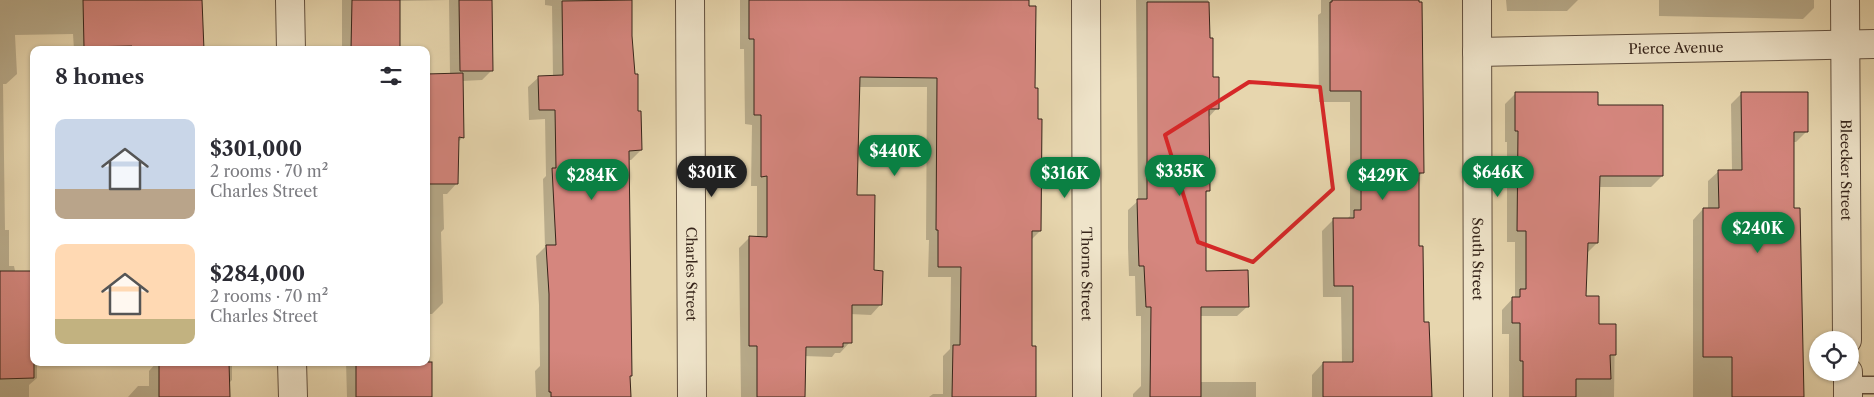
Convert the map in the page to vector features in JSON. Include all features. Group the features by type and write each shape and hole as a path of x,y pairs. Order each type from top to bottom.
{"street":[{"path":"290,0 291,46"},
{"name":"Charles Street","path":"690,0 692,397"},
{"name":"Thorne Street","path":"1086,0 1086,397"},
{"name":"South Street","path":"1477,0 1478,397"},
{"name":"Bleecker Street","path":"1846,0 1847,331"},
{"name":"Pierce Avenue","path":"1477,52 1846,43 1874,44"},
{"path":"292,366 293,397"}],"highlighted area":[{"path":"1249,82 1320,87 1333,189 1253,262 1198,242 1165,135"}],"building":[{"path":"83,0 202,0 204,46 84,46"},
{"path":"352,0 400,0 400,46 351,46"},
{"path":"459,0 492,0 493,71 460,71"},
{"path":"632,0 632,36 635,74 638,74 638,111 641,111 642,150 629,151 631,397 551,397 551,392 549,392 549,294 546,245 556,245 552,168 556,168 555,110 539,110 538,76 563,75 562,1"},
{"path":"749,0 1029,0 1029,6 1036,6 1035,88 1038,88 1038,119 1042,119 1041,231 1032,231 1032,346 1036,346 1036,397 952,397 953,345 960,345 961,267 938,267 938,230 936,230 937,78 860,77 857,195 875,195 874,270 883,271 882,305 852,305 852,343 843,343 843,347 806,347 805,397 757,397 757,346 749,346 749,236 767,237 767,176 761,177 761,115 754,115 754,39 749,39"},
{"path":"1332,0 1419,0 1419,2 1422,2 1424,173 1419,173 1419,246 1423,246 1424,322 1429,322 1432,397 1323,397 1323,362 1353,362 1353,286 1334,286 1333,218 1354,218 1354,210 1361,210 1361,91 1330,91 1330,2"},
{"path":"1147,2 1209,2 1210,38 1213,38 1213,77 1219,77 1219,109 1209,109 1210,191 1206,191 1206,271 1248,270 1249,307 1201,307 1201,397 1150,397 1151,307 1146,307 1144,266 1139,266 1137,199 1147,199"},
{"path":"463,73 464,138 459,137 458,184 430,184 430,74"},
{"path":"1515,92 1598,92 1598,105 1663,105 1663,176 1600,176 1598,243 1588,243 1586,296 1599,296 1599,324 1616,324 1616,355 1610,355 1611,379 1576,379 1576,397 1523,397 1523,361 1520,361 1520,323 1512,323 1512,297 1520,297 1520,289 1526,289 1526,231 1517,231 1518,131 1515,131"},
{"path":"1741,92 1808,92 1808,132 1794,132 1794,208 1800,208 1804,397 1732,397 1732,357 1703,357 1703,208 1719,208 1718,170 1742,170"},
{"path":"0,271 30,271 30,366 34,366 34,378 0,379"},
{"path":"430,362 432,362 432,397 356,397 356,366 430,366"},
{"path":"159,366 229,366 230,397 159,397"}]}
